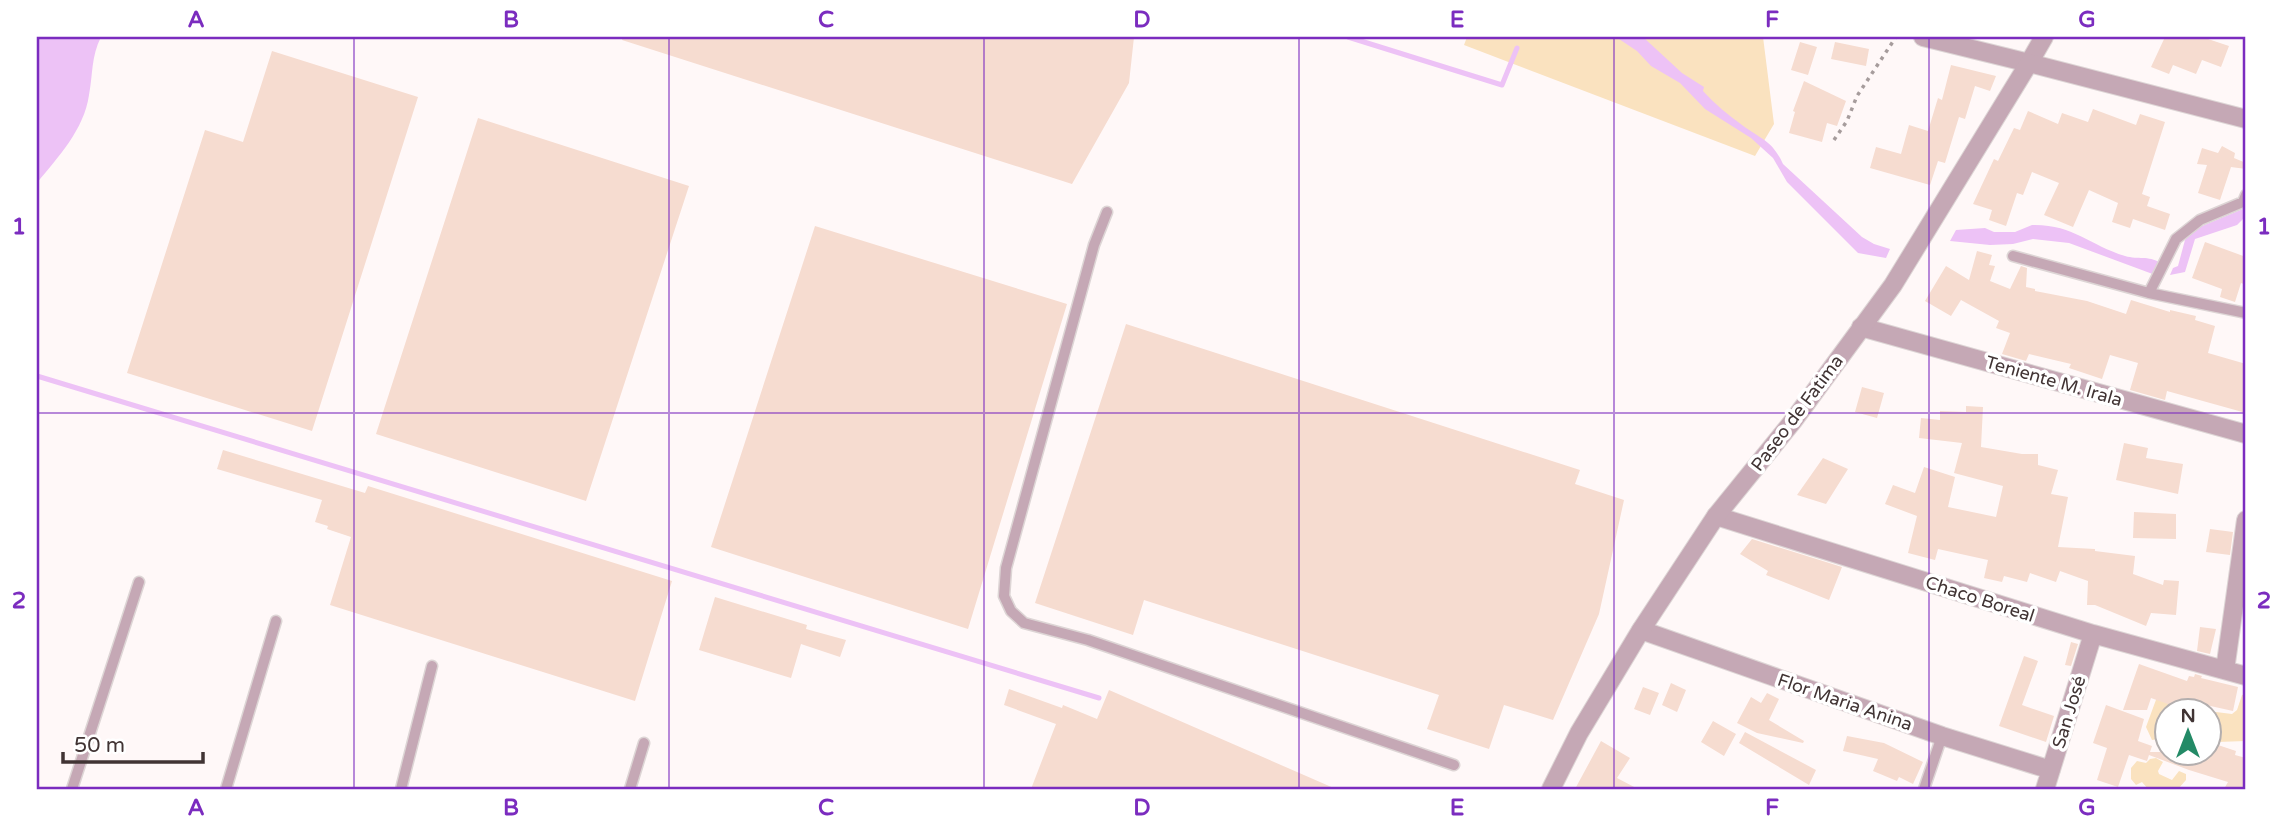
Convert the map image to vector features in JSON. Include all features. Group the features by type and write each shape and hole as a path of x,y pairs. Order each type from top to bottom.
{"street":[{"path":"1923,37 2246,119"},
{"name":"Paseo de Fatima","path":"1552,789 1579,733 1641,630 1716,516 1793,421 1893,285 2044,37"},
{"name":"Teniente M. Irala","path":"1861,327 2246,434"},
{"name":"Chaco Boreal","path":"1716,516 2092,634 2246,676"},
{"path":"2225,670 2246,520"},
{"name":"Flor Maria Anina","path":"1641,630 1942,736 2051,770"},
{"name":"San José","path":"2045,789 2092,634"}],"lane":[{"path":"2149,293 2176,240 2200,220 2243,202 2246,195"},
{"path":"1107,212 1094,245 1006,568 1004,596 1011,611 1024,623 1088,640 1454,765"},
{"path":"2013,256 2149,293 2246,313"},
{"path":"72,789 139,582"},
{"path":"226,789 275,621"},
{"path":"401,789 432,666"},
{"path":"1924,789 1942,736"},
{"path":"630,789 644,743"}],"path":[{"path":"1834,141 1847,121 1857,96 1896,37"}],"shaded area":[{"path":"37,37 101,37 95,52 89,95 82,120 69,142 37,183"},
{"path":"1467,37 1763,37 1774,124 1755,156 1464,45"},
{"path":"1616,37 1643,37 1682,73 1704,87 1703,91 1722,109 1766,141 1783,164 1862,237 1890,249 1886,258 1858,253 1787,182 1773,158 1751,138 1705,109 1680,83 1651,66 1637,51"},
{"path":"2246,205 2246,216 2237,225 2195,239 2185,272 2170,275 2173,268 2178,266 2185,240 2195,229 2243,209"},
{"path":"2032,225 2070,231 2125,256 2147,258 2161,263 2158,276 2069,243 2033,239 2013,244 1990,245 1950,241 1956,230 1985,228 1994,232 2015,232"},
{"path":"2246,694 2246,741 2224,742 2224,713 2232,714 2237,710 2242,695"},
{"path":"2154,705 2154,740 2146,727"},
{"path":"2154,758 2154,766 2161,766 2159,774 2172,780 2179,771 2186,774 2186,780 2178,789 2148,789 2142,782 2136,785 2131,779 2131,768 2137,761 2146,763"}],"building":[{"path":"623,37 1134,37 1129,83 1072,184 622,40"},
{"path":"2165,37 2202,37 2229,46 2221,67 2202,60 2196,74 2173,65 2169,74 2151,67"},
{"path":"1800,42 1817,47 1808,75 1791,70"},
{"path":"1835,42 1869,49 1866,66 1831,59"},
{"path":"272,51 418,97 312,431 127,373 205,130 243,142"},
{"path":"1951,65 1996,76 1990,91 1975,86 1965,119 1959,117 1945,163 1938,161 1930,185 1870,168 1876,147 1901,154 1909,125 1928,131 1938,98 1942,100"},
{"path":"1804,81 1846,101 1837,126 1827,123 1822,142 1789,133 1795,112 1793,111"},
{"path":"2093,109 2136,125 2140,114 2165,122 2142,194 2150,197 2147,206 2170,214 2165,230 2133,219 2130,228 2112,222 2118,203 2089,190 2073,227 2044,215 2059,183 2032,172 2023,195 2017,193 2006,226 1989,220 1992,210 1973,204 1994,159 1998,161 2014,128 2020,130 2028,111 2058,124 2062,113 2088,122"},
{"path":"478,118 689,186 586,501 376,434"},
{"path":"2222,146 2235,153 2234,158 2246,163 2246,169 2231,167 2220,200 2198,193 2207,165 2197,164 2202,148 2218,153"},
{"path":"815,226 1067,304 968,629 711,547"},
{"path":"2205,242 2246,257 2246,285 2241,283 2235,302 2220,297 2222,289 2192,278"},
{"path":"1977,251 1992,255 1989,265 1995,266 1990,281 2010,289 2021,266 2027,268 2026,287 2035,291 2087,301 2126,314 2131,300 2170,312 2196,316 2195,320 2215,326 2208,353 2246,364 2246,413 2167,391 2165,400 2130,390 2138,363 2110,355 2102,379 2069,368 2071,364 2029,354 2026,361 2002,354 2010,333 1996,328 1999,321 1961,300 1951,316 1925,301 1946,266 1969,280"},
{"path":"1126,324 1580,470 1575,484 1624,500 1599,614 1553,720 1504,705 1489,749 1427,729 1439,695 1144,600 1133,635 1035,603"},
{"path":"1862,387 1884,393 1877,418 1855,412"},
{"path":"1966,406 1983,407 1981,447 2038,454 2038,465 2058,470 2051,494 2068,497 2058,547 2095,549 2135,556 2133,574 2163,585 2164,580 2179,581 2176,615 2151,613 2146,626 2095,605 2087,605 2088,581 2060,571 2056,582 2030,573 2027,582 2004,576 2002,582 1984,578 1988,560 1938,549 1935,560 1908,553 1917,516 1885,504 1893,485 1915,493 1924,467 1955,477 1948,507 1996,517 2003,486 1954,473 1962,443 1919,438 1921,418 1940,420 1940,411 1966,412"},
{"path":"2124,443 2148,448 2146,458 2183,464 2178,494 2116,480"},
{"path":"223,450 365,493 368,486 672,581 635,701 330,605 351,537 315,522 322,500 217,469"},
{"path":"1823,458 1848,469 1826,504 1797,495"},
{"path":"2134,512 2176,514 2176,539 2133,538"},
{"path":"2210,529 2233,532 2230,555 2206,552"},
{"path":"1752,539 1842,567 1829,600 1766,575 1768,571 1740,554"},
{"path":"715,597 846,640 840,657 801,644 791,678 699,650"},
{"path":"2200,627 2216,629 2210,654 2197,651"},
{"path":"2071,642 2078,644 2071,666 2065,665"},
{"path":"2024,656 2038,661 2022,705 2054,716 2046,742 1999,726"},
{"path":"2139,664 2187,681 2189,676 2194,677 2195,674 2238,687 2233,711 2224,709 2224,696 2154,696 2147,710 2123,710"},
{"path":"1671,683 1686,690 1677,712 1662,705"},
{"path":"1643,687 1659,693 1650,715 1634,709"},
{"path":"1009,689 1062,708 1063,705 1097,719 1109,690 1336,789 1031,789 1056,724 1004,705"},
{"path":"1767,693 1779,699 1769,720 1804,741 1803,743 1757,733 1737,723 1751,697 1761,703"},
{"path":"2106,705 2144,719 2138,741 2152,746 2150,752 2154,752 2154,757 2149,755 2147,761 2129,755 2118,787 2097,780 2107,748 2093,743"},
{"path":"1713,721 1736,734 1724,756 1701,742"},
{"path":"1745,732 1816,770 1809,785 1739,743"},
{"path":"1847,736 1884,743 1923,762 1913,784 1899,777 1897,781 1873,771 1878,759 1843,751"},
{"path":"1601,741 1630,758 1617,778 1638,789 1575,789"},
{"path":"2224,747 2236,751 2235,755 2246,758 2246,789 2224,789 2228,782 2178,766 2224,766"}],"waterway":[{"path":"1348,37 1502,85 1517,48"},
{"path":"37,376 1099,698"}]}
